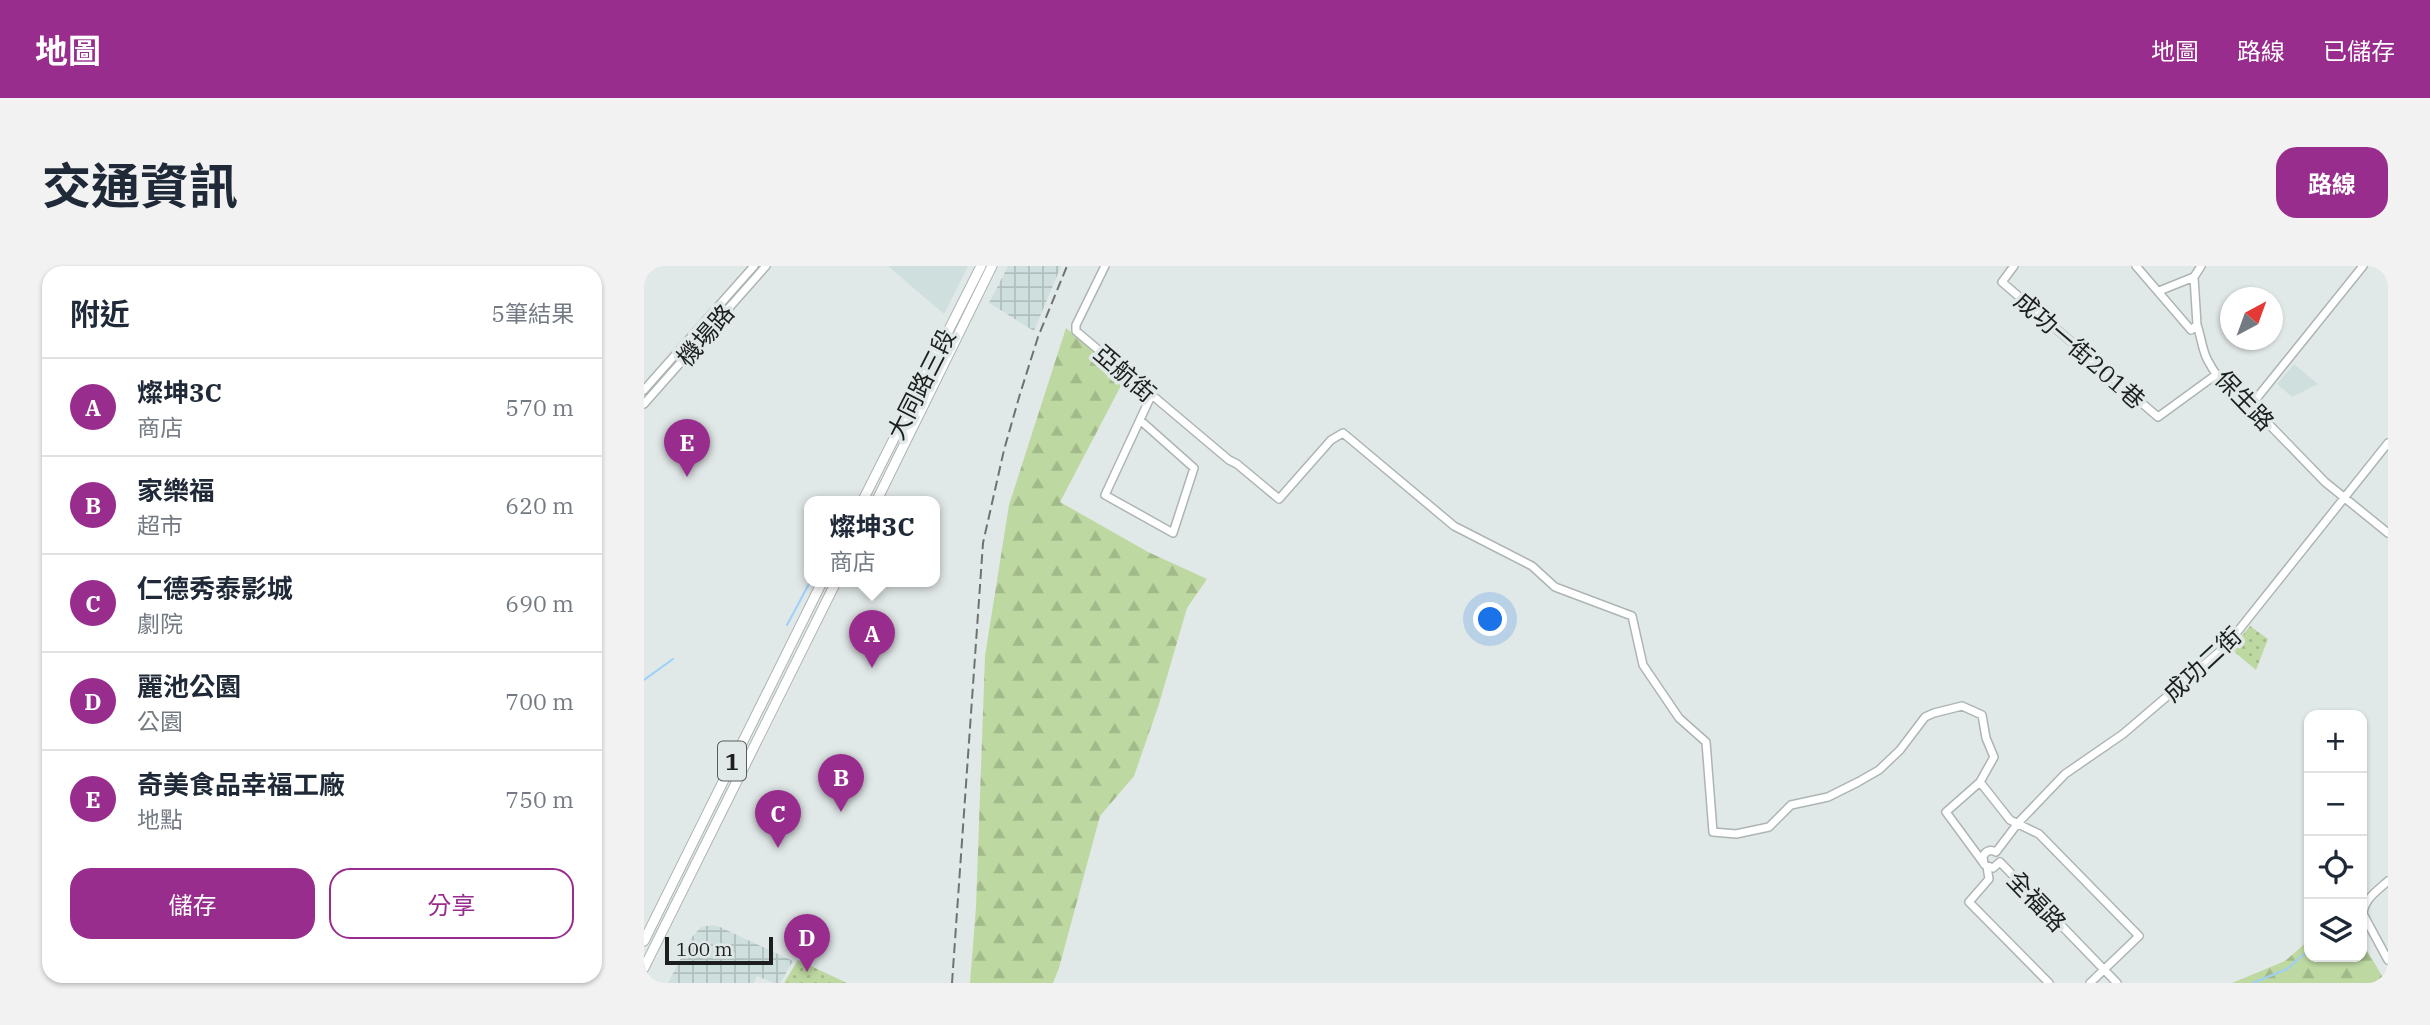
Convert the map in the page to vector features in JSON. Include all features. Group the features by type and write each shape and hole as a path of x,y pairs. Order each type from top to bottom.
{"main road":[{"name":"大同路三段","path":"865,496 981,266"},
{"name":"大同路三段","path":"879,496 992,266"},
{"name":"1","path":"644,941 820,587"},
{"name":"1","path":"644,968 834,587"}],"street":[{"name":"機場路","path":"644,390 754,266"},
{"name":"機場路","path":"644,404 766,266"},
{"name":"亞航街","path":"1105,266 1076,325 1076,331 1151,396 1279,499 1331,440 1343,433 1454,526 1532,566 1555,587 1632,616 1643,665 1679,718 1706,741 1713,832 1736,834 1769,827 1791,805 1828,797 1858,782 1879,770 1900,750 1925,717 1962,706 1982,715 1986,738 1994,757 1980,782"},
{"name":"成功一街201巷","path":"2014,266 2002,282 2158,417 2217,374"},
{"path":"2137,266 2191,330 2197,326"},
{"path":"2159,291 2194,277 2201,266"},
{"path":"2255,407 2256,399 2363,266"},
{"name":"保生路","path":"2194,277 2197,326 2205,356 2217,374 2244,404 2255,407 2280,437 2344,499 2388,533"},
{"path":"1140,420 1194,468 1173,533 1105,495 1151,396"},
{"name":"成功二街","path":"1992,851 2065,774 2123,734 2226,646 2388,443"},
{"path":"1980,782 2010,820 2039,834 2138,936 2090,983"},
{"name":"全福路","path":"1980,782 1946,812 1986,866 1993,868 2000,862 2117,983"},
{"path":"2000,862 2000,856 1992,851 1983,857 1989,879 1969,902 2049,983"},
{"path":"2388,881 2363,906 2363,914 2388,960"}],"shaded area":[{"path":"888,266 968,266 944,314"},
{"path":"1008,266 1061,266 1034,331 989,303"},
{"path":"2294,364 2318,384 2292,397 2277,384"},
{"path":"712,925 793,961 780,983 757,976 754,983 668,983 692,937 701,927"}],"green space":[{"path":"1066,328 1125,378 1060,502 1148,552 1207,579 1187,608 1159,704 1134,776 1100,816 1053,983 970,983 976,907 985,656 1009,505"},
{"path":"2250,626 2268,639 2256,670 2231,649"},
{"path":"2304,944 2304,962 2367,962 2367,950 2385,981 2232,983 2285,961"},
{"path":"798,960 847,983 784,983"}],"waterway":[{"path":"787,625 807,587"},
{"path":"644,680 673,659"},
{"path":"2253,983 2287,969 2304,954"}],"railway":[{"path":"952,983 983,543 1020,394 1038,337 1067,266"}],"place":[{"name":"奇美食品幸福工廠","path":"687,477"},
{"name":"燦坤3C","path":"872,668"},
{"name":"家樂福","path":"841,812"},
{"name":"仁德秀泰影城","path":"778,848"},
{"name":"麗池公園","path":"807,972"}]}
